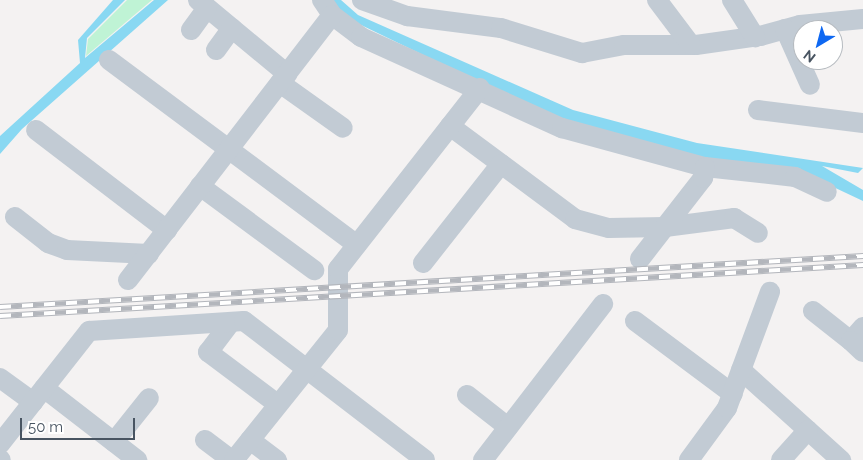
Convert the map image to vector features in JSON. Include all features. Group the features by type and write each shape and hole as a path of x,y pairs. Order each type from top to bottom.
{"street":[{"path":"362,0 407,16 500,28 582,52 624,45 691,45 755,37 785,29 863,19"},
{"path":"657,0 691,45"},
{"path":"732,0 755,37"},
{"path":"191,30 202,4 232,28 283,78 343,128"},
{"path":"128,280 283,78 327,8 361,37 480,88 562,128 704,167 796,177 827,192"},
{"path":"216,50 232,28"},
{"path":"785,29 810,84"},
{"path":"109,60 227,152 357,245"},
{"path":"205,440 233,460 305,368 338,330 338,269 480,88"},
{"path":"758,110 863,123"},
{"path":"450,126 575,220 609,228 665,227 734,218 758,233"},
{"path":"36,130 167,230"},
{"path":"423,263 501,164"},
{"path":"640,259 703,178 704,167"},
{"path":"200,186 314,270"},
{"path":"15,217 48,243 67,250 149,254"},
{"path":"689,460 727,408 770,292"},
{"path":"482,460 603,304"},
{"path":"813,311 859,340"},
{"path":"0,444 88,331 244,321 425,460"},
{"path":"635,321 733,394"},
{"path":"231,322 208,352 276,404"},
{"path":"741,370 841,460"},
{"path":"0,378 38,395 114,442 137,460"},
{"path":"467,395 508,426"},
{"path":"114,442 149,398"},
{"path":"781,460 808,430"},
{"path":"250,440 277,460"}],"green space":[{"path":"127,0 152,0 86,56 88,39"}],"water":[{"path":"113,0 125,0 87,38 85,58 154,0 168,0 22,129 0,154 0,136 80,63 78,40"},
{"path":"323,0 341,0 358,15 573,110 697,143 863,168 858,173 822,166 863,190 863,201 810,176 694,156 543,113 359,24"}],"railway":[{"path":"0,307 863,256"},
{"path":"0,316 863,265"}]}
